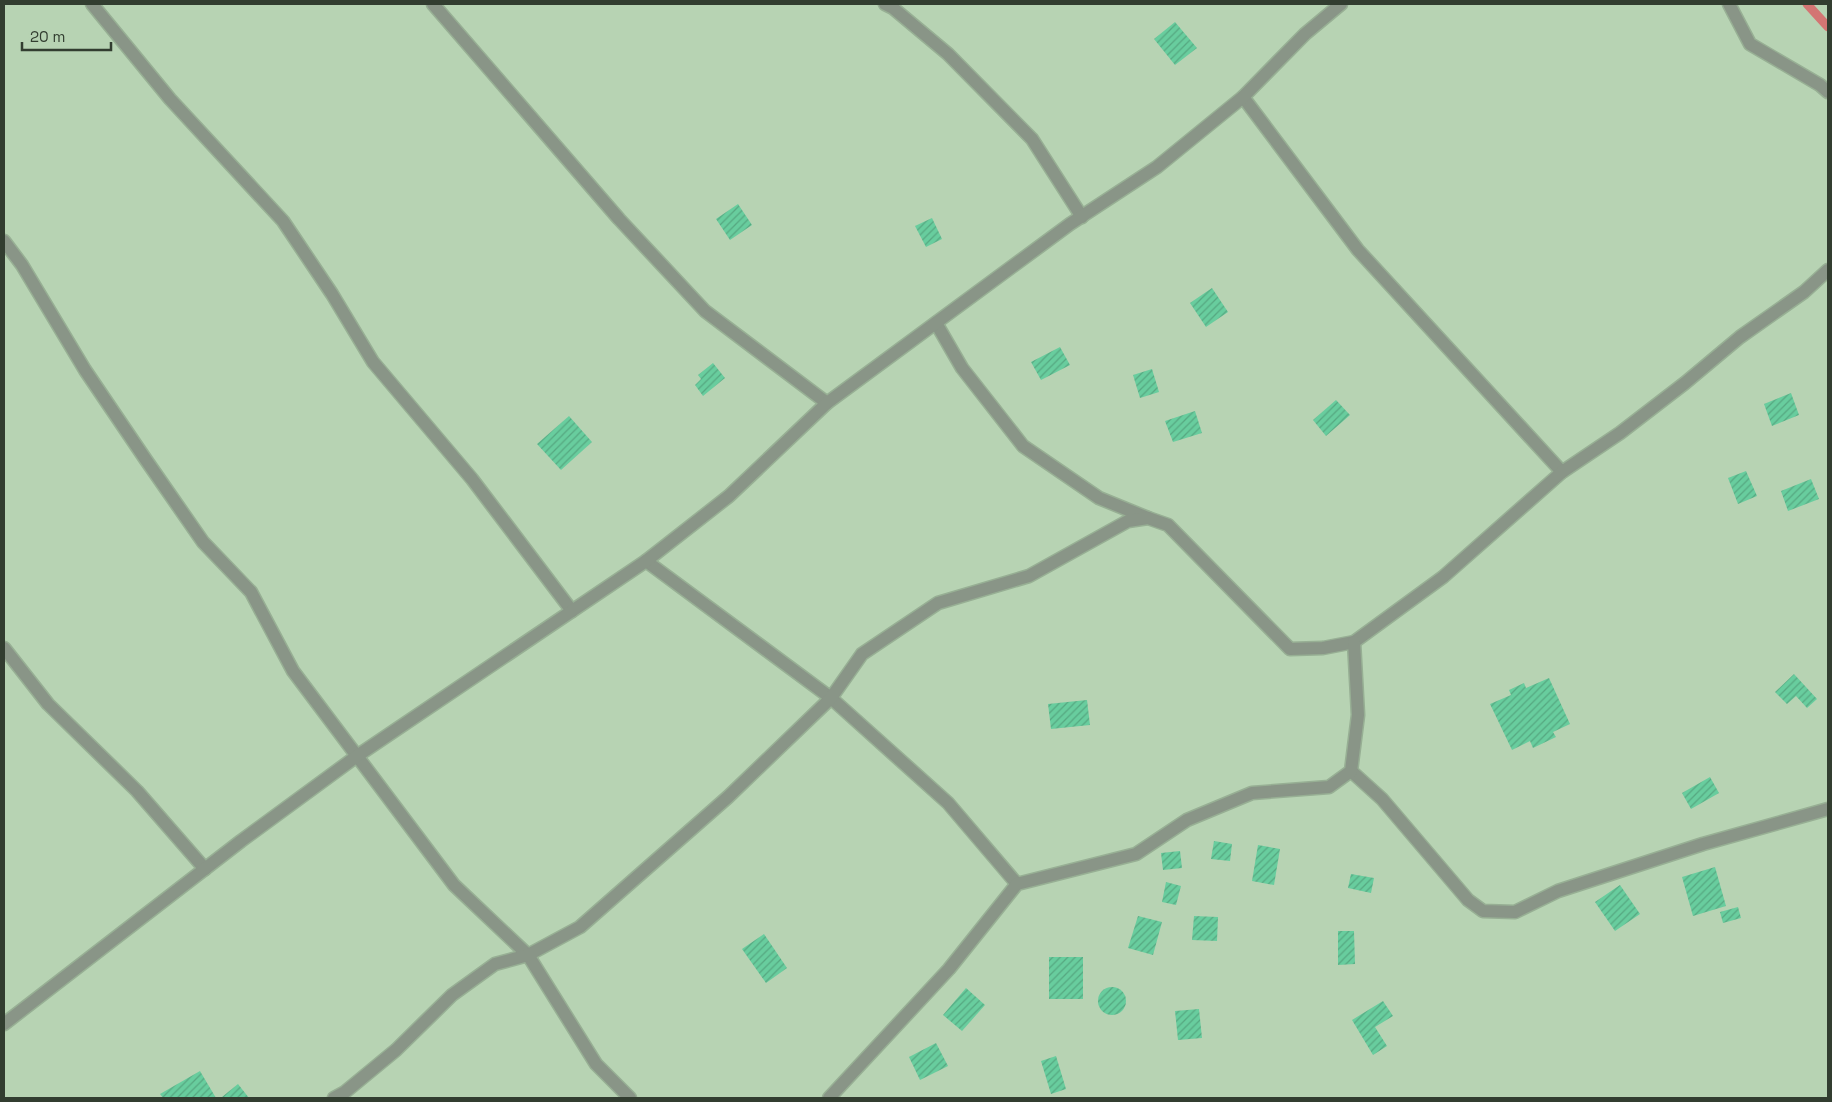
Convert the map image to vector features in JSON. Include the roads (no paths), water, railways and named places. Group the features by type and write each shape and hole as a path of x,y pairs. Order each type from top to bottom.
{"street":[{"path":"92,4 170,99 283,221 332,294 373,362 472,479 572,611"},
{"path":"432,4 619,220 705,310 827,403"},
{"path":"885,4 893,8 948,54 1032,140 1082,216"},
{"path":"4,1024 205,869 357,756 646,561 729,496 827,403 1082,216 1157,167 1242,97 1305,34 1341,4"},
{"path":"1730,4 1750,44 1820,85 1828,92"},
{"path":"1242,97 1358,250 1562,472"},
{"path":"4,241 22,265 84,370 203,542 251,592 293,671 454,885 528,956 596,1064 630,1098"},
{"path":"936,323 962,368 1023,446 1099,498 1168,525 1290,650 1323,648 1354,642 1443,578 1562,472 1620,433 1685,383 1740,337 1804,292 1828,270"},
{"path":"334,1098 345,1092 396,1050 459,990 495,964 528,956 580,927 728,797 831,698 862,654 938,603 1029,576 1128,522 1148,518"},
{"path":"646,561 831,698 948,803 1017,884"},
{"path":"829,1098 949,969 1017,884 1136,854 1187,820 1252,793 1329,787 1350,771 1358,715 1354,642"},
{"path":"4,648 48,704 137,791 205,869"},
{"path":"1350,771 1382,799 1462,893 1483,911 1514,912 1558,891 1704,844 1828,808"}],"waterway":[{"path":"1807,4 1828,27"}]}
